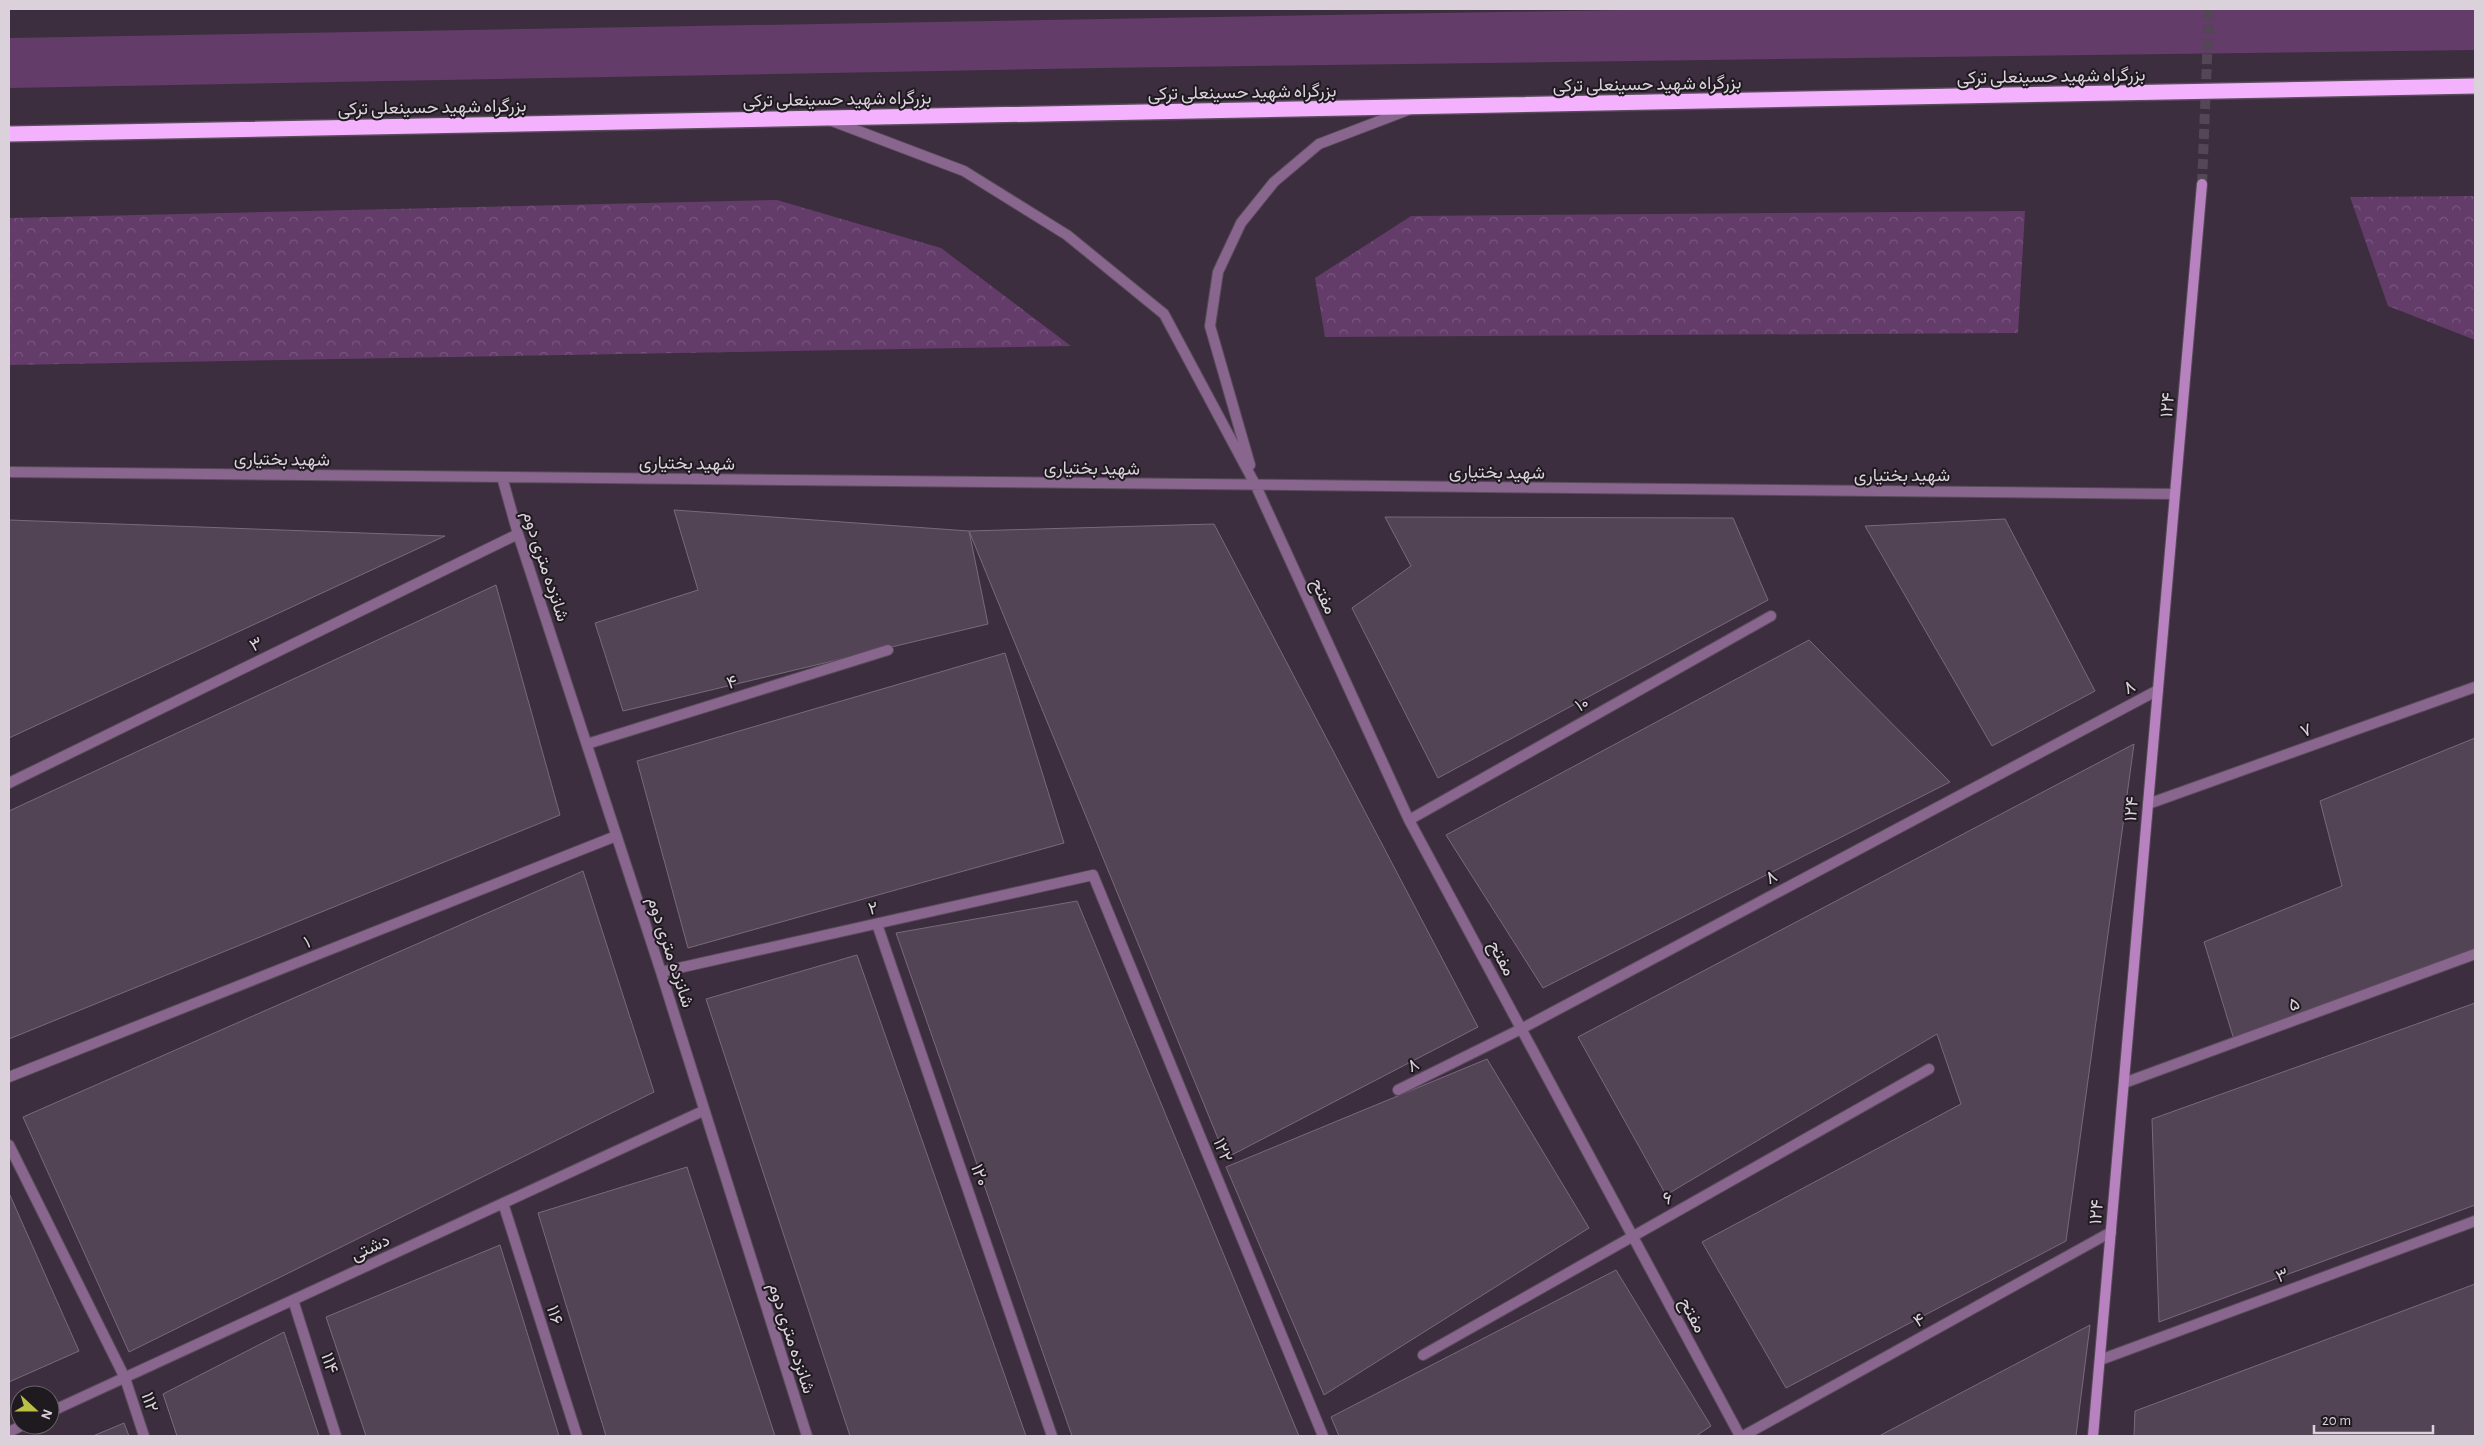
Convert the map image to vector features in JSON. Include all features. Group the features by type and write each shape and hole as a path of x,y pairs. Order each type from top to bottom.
{"highway":[{"name":"بزرگراه شهید حسینعلی ترکی","path":"9,134 2475,86"}],"street":[{"path":"1256,486 1210,326 1218,272 1240,224 1274,182 1319,144 1416,107"},
{"path":"826,118 964,171 1067,235 1164,314 1256,486"},
{"name":"۱۲۴","path":"2093,1436 2202,184"},
{"name":"شهید بختیاری","path":"9,472 2176,494"},
{"name":"شانزده متری دوم","path":"502,478 518,534 661,972 807,1436"},
{"name":"مفتح","path":"1256,486 1409,820 1741,1436"},
{"name":"۳","path":"9,783 518,534"},
{"name":"۱۰","path":"1409,820 1771,616"},
{"name":"۴","path":"587,744 888,650"},
{"name":"۷","path":"2148,804 2475,687"},
{"name":"۸","path":"1398,1090 1521,1029 2158,690"},
{"name":"۱","path":"9,1077 616,836"},
{"name":"۲","path":"661,972 1093,875"},
{"name":"۱۲۲","path":"1093,875 1323,1436"},
{"name":"۱۲۰","path":"877,924 1052,1436"},
{"name":"۵","path":"2124,1083 2475,954"},
{"name":"۶","path":"1423,1355 1929,1070"},
{"name":"دشتی","path":"60,1407 703,1110"},
{"name":"۱۱۲","path":"9,1145 125,1378 144,1436"},
{"name":"۱۱۶","path":"503,1203 576,1436"},
{"name":"۳","path":"2100,1360 2475,1220"},
{"name":"۴","path":"1741,1436 2111,1232"},
{"name":"۱۱۴","path":"293,1300 336,1436"}],"green space":[{"path":"1676,9 2475,9 2475,50 1099,68 9,88 9,38"},
{"path":"2475,196 2475,340 2388,306 2350,197"},
{"path":"777,200 941,248 1071,346 9,365 9,218"},
{"path":"2025,211 2018,333 1325,337 1315,278 1411,216"}],"building":[{"path":"674,510 969,531 988,624 623,711 595,623 698,590"},
{"path":"1385,517 1733,518 1768,600 1438,778 1352,608 1411,566"},
{"path":"2005,519 2095,691 1992,746 1865,526"},
{"path":"9,520 445,536 9,738"},
{"path":"1214,524 1478,1027 1226,1158 969,531"},
{"path":"496,585 560,815 9,1039 9,811"},
{"path":"1809,640 1950,782 1543,988 1446,835"},
{"path":"1005,653 1064,843 688,948 637,761"},
{"path":"2475,738 2475,954 2235,1043 2204,942 2342,886 2320,801"},
{"path":"2134,744 2066,1241 1786,1388 1702,1242 1961,1104 1937,1034 1666,1195 1578,1037"},
{"path":"583,871 654,1092 129,1352 23,1117"},
{"path":"1077,901 1299,1436 1072,1436 896,933"},
{"path":"857,955 1026,1436 850,1436 706,999"},
{"path":"2475,1003 2475,1205 2159,1322 2152,1119"},
{"path":"1487,1059 1589,1228 1324,1395 1226,1167"},
{"path":"687,1167 775,1436 606,1436 538,1213"},
{"path":"9,1193 79,1351 9,1382"},
{"path":"500,1245 559,1436 366,1436 326,1317"},
{"path":"1616,1270 1711,1426 1696,1436 1339,1436 1331,1417"},
{"path":"2475,1284 2475,1436 2134,1436 2135,1411"},
{"path":"2090,1325 2076,1436 1879,1436"},
{"path":"284,1332 319,1436 177,1436 163,1394"},
{"path":"124,1423 129,1436 93,1436"}],"tunnel":[{"path":"2202,184 2209,9"}]}
